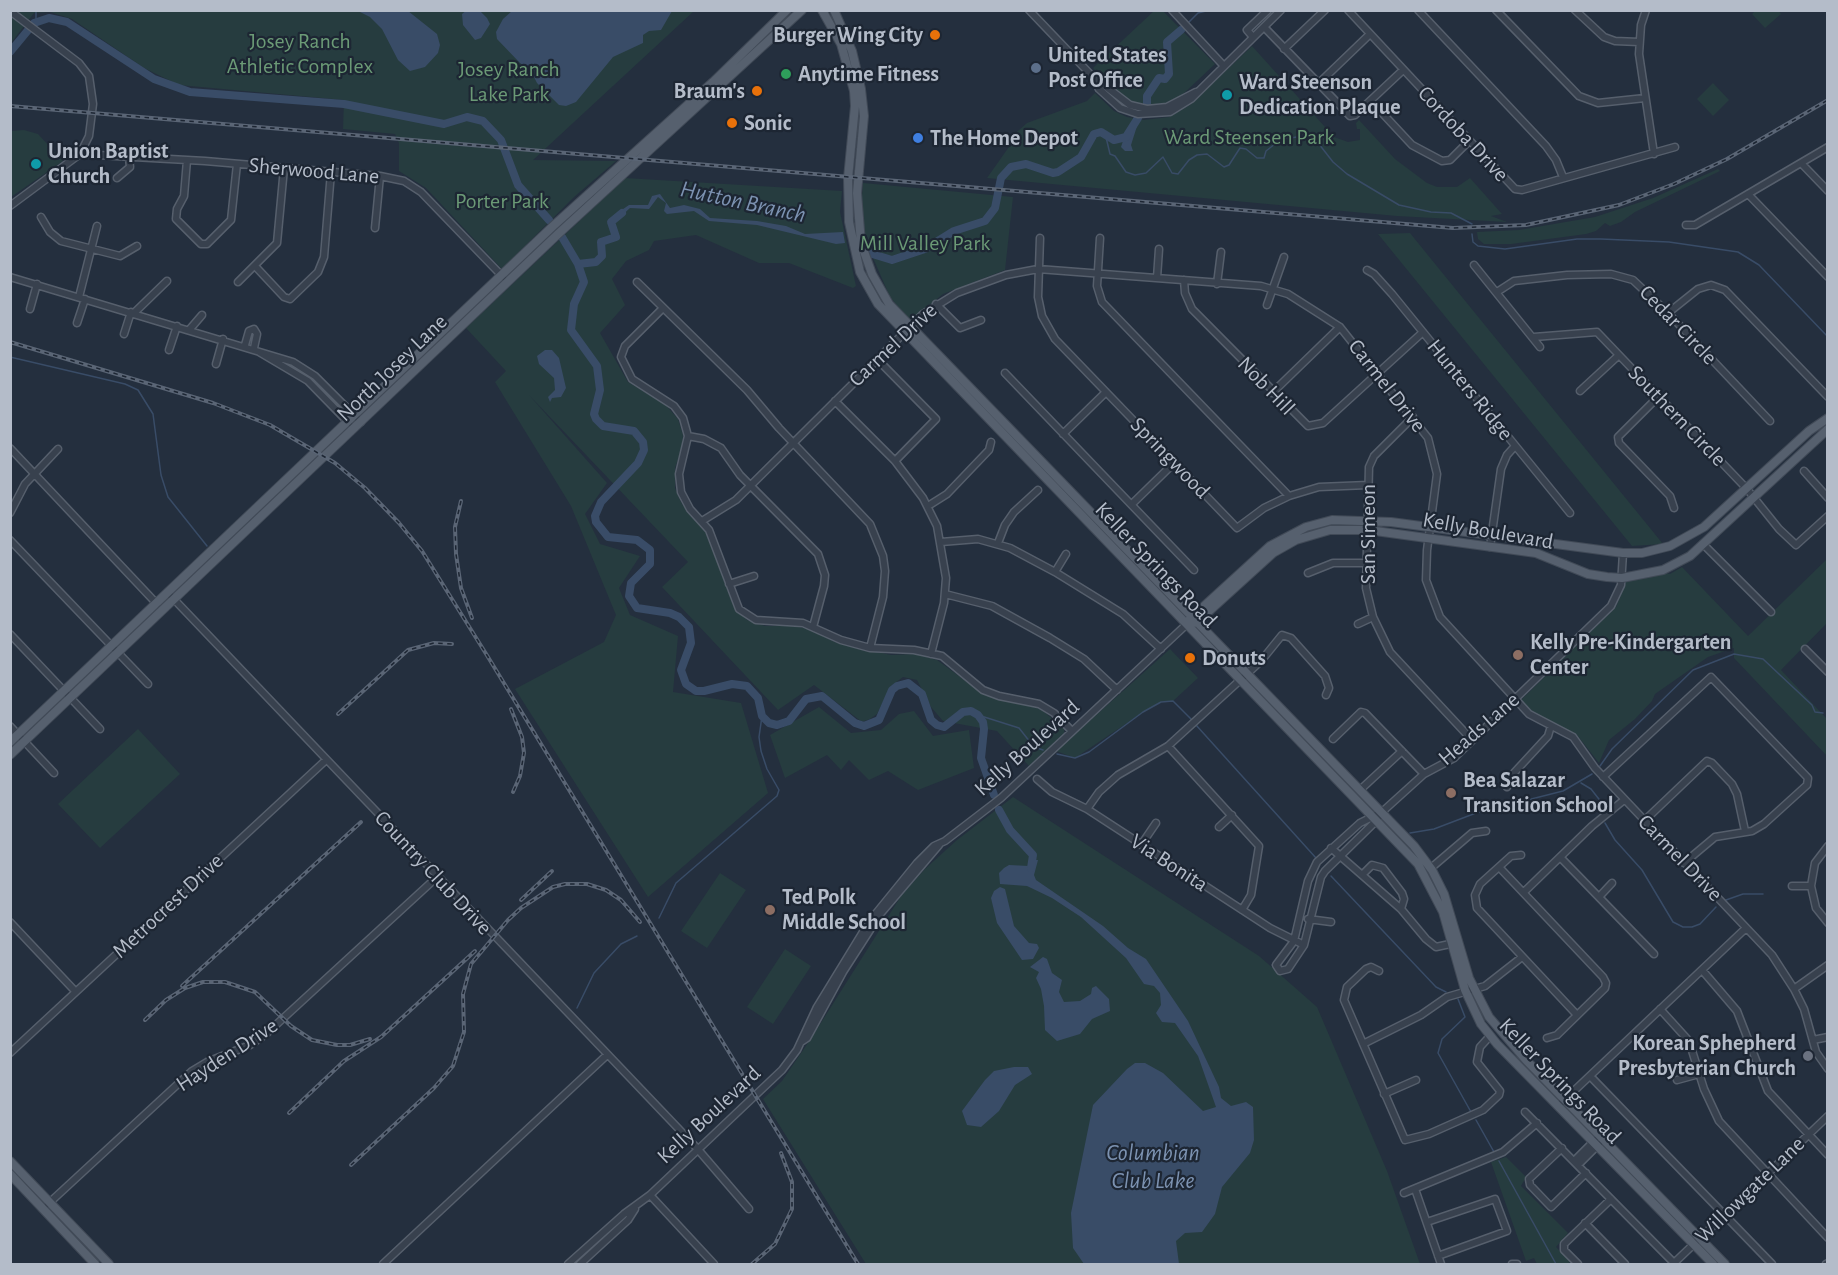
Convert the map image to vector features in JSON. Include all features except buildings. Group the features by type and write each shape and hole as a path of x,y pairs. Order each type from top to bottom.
{"main road":[{"name":"North Josey Lane","path":"10,754 22,738 787,10"},
{"name":"North Josey Lane","path":"505,279 657,144 802,10"},
{"name":"Keller Springs Road","path":"822,10 831,24 848,63 855,106 848,178 852,246 866,285 883,311 906,331 1192,620 1310,745 1425,875 1443,912 1450,944 1465,990 1490,1036 1595,1144 1697,1241 1725,1264"},
{"name":"Keller Springs Road","path":"834,10 852,51 861,89 864,116 858,223 861,243 875,280 906,331"},
{"path":"657,144 678,118 676,114"},
{"path":"852,138 854,155 860,160"},
{"path":"866,285 875,280"},
{"name":"Kelly Boulevard","path":"1192,620 1270,546 1296,531 1332,520 1369,519 1623,553 1655,551 1680,542 1704,527 1809,431 1827,418"},
{"name":"Kelly Boulevard","path":"1242,575 1273,554 1307,536 1330,530 1368,530 1536,553 1588,574 1622,578 1672,567 1703,544 1827,429"},
{"name":"North Josey Lane","path":"115,650 158,604 172,597"},
{"name":"North Josey Lane","path":"10,742 22,738"},
{"name":"Keller Springs Road","path":"1310,745 1382,812 1431,868 1450,909 1479,1002 1498,1029 1602,1137 1697,1241 1713,1264"},
{"path":"10,1161 95,1264"},
{"path":"10,1174 109,1264"}],"street":[{"path":"1029,10 1092,76 1123,102 1138,108 1167,107 1196,91 1281,10"},
{"path":"1172,10 1223,65"},
{"path":"1253,37 1247,30 1268,10"},
{"path":"1284,49 1325,10"},
{"name":"Cordoba Drive","path":"1348,10 1515,189 1522,190 1675,147"},
{"path":"1418,10 1546,146 1556,160 1563,177"},
{"path":"1496,10 1579,96 1598,104 1645,98"},
{"path":"1575,10 1604,37 1615,41 1639,42"},
{"path":"1646,10 1639,42 1654,154"},
{"path":"10,11 79,63 88,76 93,94 89,136 80,154 10,206"},
{"path":"1264,27 1350,116 1403,70"},
{"path":"1318,84 1370,34"},
{"path":"1371,100 1418,150 1442,161 1450,160 1469,141"},
{"path":"1686,225 1695,225 1827,147"},
{"name":"Sherwood Lane","path":"80,154 187,160 380,176 404,182 421,192 505,279"},
{"path":"117,178 130,167 129,158"},
{"path":"187,160 184,196 177,209 176,219 201,244 212,240 231,220 237,164"},
{"path":"1801,163 1827,190"},
{"path":"238,282 277,243 284,168"},
{"path":"255,266 284,297 290,299 318,272 324,257 331,172"},
{"path":"375,228 380,176"},
{"path":"1748,194 1827,277"},
{"path":"41,217 50,232 61,241 120,256 137,246"},
{"path":"77,323 97,226"},
{"name":"Springwood","path":"1040,238 1038,297 1048,329 1237,528 1264,508 1289,496 1319,487 1368,485"},
{"path":"1100,238 1096,286 1102,302 1289,496"},
{"path":"1157,278 1159,249"},
{"path":"1217,284 1221,252"},
{"path":"1267,305 1271,288 1284,257"},
{"path":"1474,265 1540,347"},
{"name":"Carmel Drive","path":"702,521 728,507 877,359 936,304 989,280 1038,269 1097,272 1271,288 1308,305 1340,327 1378,372 1428,438 1437,464 1426,580 1440,617 1529,714 1573,737 1603,777 1772,956 1794,989 1816,1052 1827,1069"},
{"name":"Hunters Ridge","path":"1367,270 1378,278 1570,513"},
{"name":"Cedar Circle","path":"1497,292 1514,281 1526,279 1567,274 1621,275 1641,286 1770,421"},
{"path":"10,276 245,345 304,368 358,419"},
{"name":"Nob Hill","path":"1184,280 1185,293 1192,309 1272,393 1304,424 1313,427 1323,423 1423,332"},
{"path":"124,334 132,312 167,282"},
{"path":"638,282 747,390 793,443 860,511 883,556 885,581 870,648"},
{"path":"30,309 37,284"},
{"path":"1668,313 1698,289 1711,285 1725,290 1827,397"},
{"path":"936,304 960,328 981,320"},
{"path":"663,308 625,346 621,357 636,383 674,406 683,418 688,436 679,474 679,484 686,502 709,530 739,609 756,621 790,621 813,627 834,638 870,648 931,654 949,660 973,684 992,694 1031,700 1045,707 1072,731"},
{"path":"190,329 202,315"},
{"path":"169,350 177,326"},
{"path":"1272,393 1340,327"},
{"path":"245,345 249,331 254,329 257,334 254,348"},
{"name":"Southern Circle","path":"1534,337 1595,332 1754,496 1789,541 1796,545 1827,516"},
{"path":"216,364 223,339"},
{"path":"254,348 308,381 352,425"},
{"path":"1580,391 1618,355"},
{"path":"877,359 936,419 895,461"},
{"path":"1005,373 1194,570"},
{"path":"1063,434 1106,392"},
{"path":"1658,397 1618,437 1619,443 1670,496 1674,508"},
{"path":"835,402 895,461 928,506 941,542 945,594 931,654"},
{"name":"San Simeon","path":"1413,417 1374,456 1369,467 1366,588 1379,633 1399,664 1472,740"},
{"path":"688,436 704,439 721,448 740,475 810,544 823,565 824,586 813,627"},
{"path":"928,506 954,487 989,450 991,442"},
{"path":"1490,547 1501,469 1507,455 1515,446"},
{"path":"10,448 158,604"},
{"path":"10,513 34,472 58,449"},
{"path":"1132,504 1174,463"},
{"path":"1804,471 1827,498"},
{"path":"998,543 1005,525 1014,512 1038,490"},
{"path":"941,542 978,538 998,543 1055,572 1123,614 1161,650"},
{"path":"10,540 148,684"},
{"path":"1703,544 1771,612"},
{"name":"Heads Lane","path":"1382,812 1424,774 1454,758 1611,606 1618,597 1622,578 1623,553"},
{"path":"1055,572 1066,554"},
{"path":"1308,573 1333,564 1366,563"},
{"path":"729,584 754,576"},
{"path":"945,594 992,606 1050,638 1084,659 1117,690"},
{"name":"Country Club Drive","path":"172,597 699,1151 749,1209"},
{"path":"1358,624 1373,617"},
{"name":"Kelly Boulevard","path":"568,1264 624,1214 650,1195 773,1080 801,1042 817,1007 855,948 898,891 939,845 1001,798 1192,620"},
{"path":"10,633 100,729"},
{"path":"1087,809 1099,792 1118,775 1168,746 1244,676 1278,638 1286,635 1325,676 1329,688 1326,695"},
{"path":"1805,649 1827,672"},
{"path":"1603,777 1711,676 1809,781 1764,824 1745,831 1722,835 1707,842 1684,863"},
{"path":"1333,739 1360,712 1365,713 1424,774"},
{"path":"10,726 54,773"},
{"path":"1507,787 1512,775 1544,742 1551,726"},
{"path":"1168,746 1256,841 1260,849 1251,895 1242,910"},
{"path":"1360,790 1402,751"},
{"name":"Metrocrest Drive","path":"10,1053 327,760"},
{"path":"1644,821 1707,761 1712,763 1732,784 1745,831"},
{"name":"Via Bonita","path":"1037,779 1052,792 1087,809 1242,910 1304,945"},
{"path":"1524,892 1624,800"},
{"path":"1374,818 1321,877 1304,945 1288,969 1280,970 1276,965 1294,941 1301,919 1304,893 1312,871 1330,848 1382,812"},
{"path":"1219,827 1232,815"},
{"path":"1141,845 1156,823"},
{"path":"1431,868 1472,833 1486,831"},
{"path":"1827,846 1815,863 1811,886 1816,908 1827,924"},
{"path":"1330,848 1401,909 1436,946 1450,944"},
{"path":"1521,855 1514,854 1479,886 1476,901 1481,912 1577,1015"},
{"path":"1560,857 1654,954"},
{"path":"1362,875 1372,865 1383,868 1402,893 1404,899 1401,909"},
{"path":"1499,867 1605,979 1605,988 1557,1035 1547,1038"},
{"name":"Hayden Drive","path":"47,1206 192,1071 266,1034 437,877"},
{"path":"1599,897 1612,883"},
{"path":"1792,886 1811,886"},
{"path":"1301,919 1331,922"},
{"path":"10,922 75,992"},
{"path":"1558,1107 1746,928"},
{"path":"1363,1044 1421,1015 1447,997 1485,986 1522,957"},
{"path":"1794,989 1827,965"},
{"path":"1379,971 1371,967 1366,969 1344,993 1403,1139 1412,1140 1483,1110 1499,1095 1500,1091 1477,1062 1480,1047 1490,1036"},
{"path":"1702,970 1737,1011 1768,1090 1827,1155"},
{"path":"1660,1009 1689,1041 1719,1120 1827,1239"},
{"path":"1813,1040 1827,1037"},
{"path":"382,1264 607,1055"},
{"path":"1677,1080 1700,1074"},
{"path":"1590,1076 1772,1264"},
{"path":"1384,1094 1416,1080"},
{"path":"1525,1112 1674,1264"},
{"name":"Willowgate Lane","path":"1674,1264 1827,1116"},
{"path":"1404,1193 1416,1190 1503,1152 1537,1123"},
{"path":"1576,1163 1602,1137"},
{"path":"1562,1148 1529,1179 1530,1185 1551,1207 1586,1173"},
{"path":"1416,1190 1441,1264"},
{"path":"650,1195 714,1264"},
{"path":"1427,1222 1495,1199 1507,1231 1438,1256"},
{"path":"1578,1264 1563,1247 1611,1199"},
{"name":"Kelly Boulevard","path":"580,1264 628,1220 635,1208"},
{"path":"1585,1223 1625,1264"},
{"path":"587,1247 593,1253"},
{"path":"1512,1264 1517,1264"}],"green space":[{"path":"11,10 694,11 533,160 616,161 574,197 502,269 426,188 399,171 399,143 395,134 343,129 344,100 179,85 144,68 72,19 50,12 34,13 11,43"},
{"path":"1155,10 1163,11 1215,64 1181,96 1165,103 1148,105 1132,102 1116,93 1093,68"},
{"path":"1778,10 1781,14 1765,28 1752,14 1755,11"},
{"name":"Ward Steensen Park","path":"1252,46 1334,137 1348,142 1360,140 1360,129 1357,129 1356,123 1359,120 1395,159 1427,183 1437,187 1457,187 1470,178 1502,214 1491,216 1507,222 1397,216 987,178 1011,144 1011,137 1027,123 1087,101 1095,93 1114,111 1127,117 1144,120 1169,117 1190,105"},
{"path":"1713,83 1729,100 1713,116 1697,99"},
{"path":"24,130 38,134 63,161 11,197 11,131"},
{"path":"1718,169 1720,171 1635,212 1621,222 1610,226 1605,223 1596,231 1586,234 1511,244 1484,244 1478,239 1477,232 1519,230 1595,217 1653,198"},
{"path":"625,178 842,191 840,212 856,286 853,288 789,263 759,263 696,235 654,241 649,250 626,261 612,279 625,305 600,333 628,382 665,404 678,419 683,435 682,448 675,468 675,488 682,504 706,533 734,607 747,620 765,626 792,626 809,629 835,642 891,655 915,654 937,660 985,695 1041,709 1064,729 1064,733 1029,766 997,731 943,721 931,707 917,680 903,677 891,686 877,714 862,722 814,685 778,710 662,587 688,562 529,395 607,483 585,514 600,544 640,556 619,588 630,615 678,636 673,692 741,703 768,793 648,897 515,689 604,642 616,615 571,506 495,382 506,371 466,328"},
{"name":"Mill Valley Park","path":"863,183 1013,197 1005,270 943,294 910,321 890,297 864,237 861,207"},
{"path":"1410,233 1663,544 1632,546 1378,234"},
{"path":"1827,559 1827,623 1781,670 1827,719 1827,756 1734,658 1734,648 1708,657 1655,694 1652,701 1635,719 1609,740 1599,763 1577,735 1531,711 1521,700 1616,607 1627,580 1662,572 1670,574 1682,567 1748,636"},
{"path":"1170,649 1198,678 1173,701 1161,702 1075,758 1056,751"},
{"path":"819,707 851,733 881,730 899,714 914,711 933,736 969,730 974,768 918,790 888,771 869,780 849,760 841,770 827,755 785,778 770,735"},
{"path":"138,729 180,774 100,848 58,804"},
{"path":"1013,797 1259,956 1317,1007 1387,1171 1420,1264 866,1264 763,1099 782,1081 812,1037 901,896 925,869 957,840"},
{"path":"720,873 746,890 707,948 681,931"},
{"path":"785,949 811,966 773,1024 747,1007"},
{"path":"1506,1157 1526,1177 1521,1186 1568,1233 1556,1247 1570,1261 1568,1264 1537,1264 1534,1258 1526,1261 1491,1162"}],"water":[{"path":"467,10 480,11 490,24 481,38 475,40 463,25 462,14"},
{"path":"358,11 408,11 437,34 440,45 438,53 425,67 410,71 398,60 382,29 370,17"},
{"path":"512,11 672,11 661,30 649,31 643,35 643,43 613,57 576,102 566,106 559,105 537,83 531,71 497,39 496,32 503,19"},
{"path":"1134,124 1137,126 1131,145 1133,151 1125,151 1121,147 1123,141 1116,138 1127,135"},
{"path":"660,194 670,208 684,205 700,209 710,218 757,221 786,226 805,234 843,232 845,243 836,244 757,225 709,221 694,211 667,214 664,211 666,203 658,197 649,209 630,208 617,220 613,216 629,205 648,205 652,196"},
{"path":"545,350 552,350 559,358 566,388 561,397 552,398 550,402 548,397 555,390 554,378 539,364 537,356"},
{"name":"Columbian Club Lake","path":"1031,860 1038,860 1034,875 1036,880 1146,959 1188,1021 1219,1087 1221,1098 1231,1106 1246,1102 1253,1107 1254,1140 1250,1153 1222,1187 1215,1214 1202,1232 1185,1233 1176,1241 1179,1264 1084,1264 1073,1248 1071,1213 1093,1105 1127,1069 1135,1063 1145,1063 1163,1073 1203,1111 1216,1107 1198,1056 1175,1023 1162,1022 1156,1013 1161,1005 1160,993 1154,986 1144,984 1126,958 1081,917 1052,898 1027,886 1000,884 999,873 1004,868 1009,865 1029,866"},
{"path":"1000,887 1005,889 1014,926 1029,943 1037,944 1039,948 1033,959 1022,960 997,923 991,898 994,891"},
{"path":"1043,957 1047,959 1052,973 1062,980 1059,992 1064,1002 1080,1001 1091,994 1092,988 1096,986 1109,999 1110,1011 1092,1019 1080,1034 1057,1041 1045,1030 1044,1006 1036,978 1039,972 1030,967"},
{"path":"1028,1067 1032,1074 1015,1085 999,1111 981,1127 967,1125 962,1111 985,1080 994,1071"}],"waterway":[{"path":"36,10 36,22"},
{"name":"Hutton Branch","path":"1189,22 1198,13 1210,10"},
{"name":"Hutton Branch","path":"10,52 34,23 49,18 67,22 154,79 190,92 344,104 444,124 467,117 483,121 501,140 518,185 549,220"},
{"name":"Hutton Branch","path":"1147,104 1147,96 1159,78 1165,79 1169,74 1167,42 1181,30"},
{"name":"Hutton Branch","path":"869,253 892,260 925,249 954,231 985,221 995,208 1001,178 1011,167 1026,164 1053,173 1058,172 1081,157 1094,134 1101,132 1114,140 1126,137 1138,118"},
{"path":"1105,133 1110,154 1115,156 1126,172 1135,175 1146,173 1163,157 1172,173 1178,174 1189,160 1197,155 1207,154 1224,167 1229,165 1240,148 1246,149 1257,158 1264,158 1266,151 1280,140 1302,136 1315,139 1333,162 1347,174 1399,205 1431,212 1451,213 1472,224"},
{"name":"Hutton Branch","path":"562,237 578,264 596,262 602,256 601,242 616,237 611,222 622,213"},
{"path":"1472,234 1473,242 1478,246 1505,249 1577,239 1601,239 1669,242 1738,252 1759,265 1828,337"},
{"path":"578,264 584,282 574,304 571,330 597,366 600,390 594,414 603,426 634,431 643,442 644,450 638,463 601,502 595,516 596,522 608,537 637,540 650,550 650,564 631,583 629,596 637,608 670,613 679,617 689,627 691,643 681,670 686,684 696,691 732,684 747,686 758,698 762,716 769,723 777,725 789,721 806,699 822,696 855,723 864,726 879,720 892,690 908,683 922,694 931,720 937,725 944,727 963,712 971,711 978,715 983,722 984,729 981,758 994,795"},
{"path":"10,357 125,384 138,390 153,414 161,475 168,497 207,546"},
{"path":"1600,766 1612,749 1693,670 1734,654 1763,659 1812,705 1815,712 1823,713"},
{"path":"1057,754 1075,758 1089,752 1143,712 1161,702 1173,701 1191,719"},
{"path":"978,715 1019,728 1034,747 1043,750"},
{"path":"659,918 676,883 777,796 779,790 767,769 761,751 759,737 762,716"},
{"path":"1196,725 1316,858"},
{"path":"1410,833 1434,829 1476,813 1563,791 1592,774"},
{"path":"1581,783 1591,789 1602,803 1603,811"},
{"path":"999,810 1010,830 1033,855 1031,868"},
{"path":"1605,823 1615,840 1642,870 1673,922 1683,927 1692,927 1700,924 1716,907"},
{"path":"1331,876 1436,987 1446,992"},
{"path":"1726,900 1743,894 1763,894"},
{"path":"577,1008 594,973 621,944 637,936"},
{"path":"1458,999 1465,1017 1442,1039 1438,1053 1471,1112"},
{"path":"1476,1120 1494,1152"},
{"path":"1499,1161 1556,1264"}],"railway":[{"path":"10,106 1453,228 1526,225 1619,205 1674,184 1727,159 1828,100"},
{"path":"10,342 213,403 270,425 335,463 365,488 399,523 422,551 488,657 858,1264"},
{"path":"461,501 455,527 456,554 461,588 472,618"},
{"path":"338,714 408,650 434,643 452,644"},
{"path":"511,709 522,737 524,753 520,776 513,792"},
{"path":"182,986 361,822"},
{"path":"521,900 552,871"},
{"path":"351,1165 434,1088 453,1066 464,1032 463,994 471,964 521,908 553,887 565,884 587,884 606,890 621,900 640,922"},
{"path":"289,1113 344,1061 381,1037 475,951"},
{"path":"145,1020 166,1000 185,988 203,982 225,982 255,992 291,1026 312,1040 350,1045 370,1039"},
{"path":"752,1264 775,1244 792,1209 792,1182 781,1153"}],"place":[{"name":"Burger Wing City","path":"935,35"},
{"name":"United States Post Office","path":"1036,68"},
{"name":"Anytime Fitness","path":"786,74"},
{"name":"Braum's","path":"757,91"},
{"name":"Ward Steenson Dedication Plaque","path":"1227,95"},
{"name":"Sonic","path":"732,123"},
{"name":"The Home Depot","path":"918,138"},
{"name":"Union Baptist Church","path":"36,164"},
{"name":"Kelly Pre-Kindergarten Center","path":"1518,655"},
{"name":"Donuts","path":"1190,658"},
{"name":"Bea Salazar Transition School","path":"1451,793"},
{"name":"Ted Polk Middle School","path":"770,910"},
{"name":"Korean Sphepherd Presbyterian Church","path":"1808,1056"}],"park label":[{"name":"Josey Ranch Athletic Complex","path":"300,54"},
{"name":"Josey Ranch Lake Park","path":"509,82"},
{"name":"Porter Park","path":"502,201"}]}
